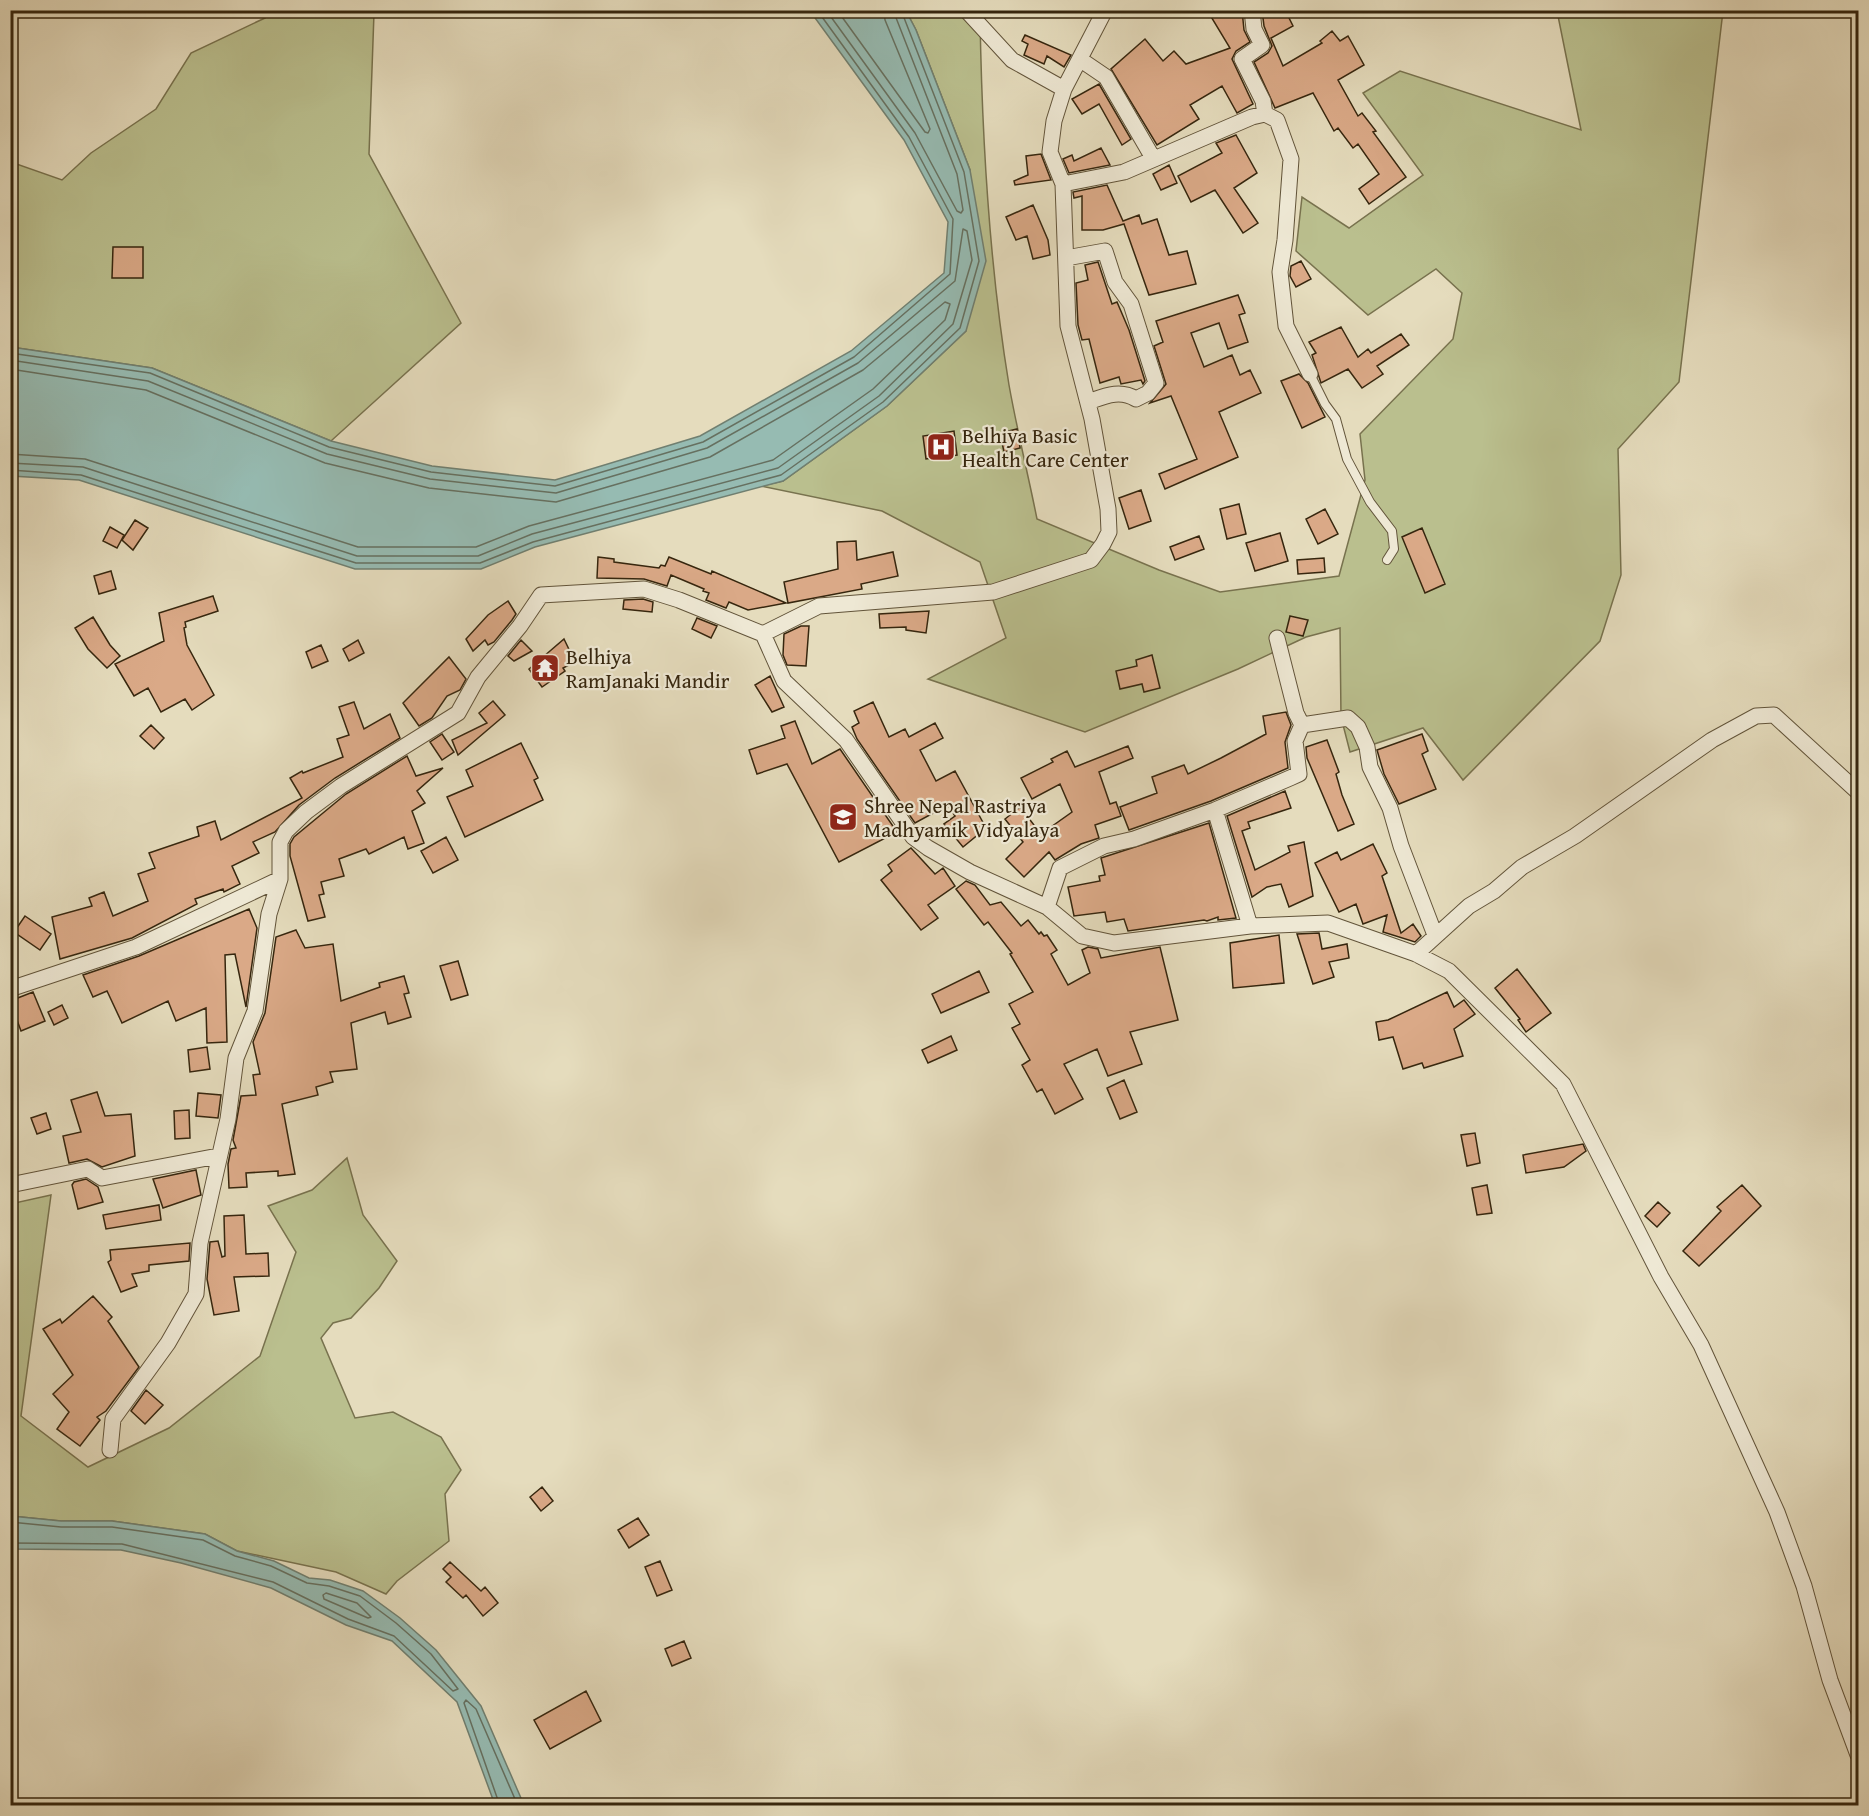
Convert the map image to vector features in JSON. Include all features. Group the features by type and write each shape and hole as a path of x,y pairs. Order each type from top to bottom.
{"street":[{"path":"966,10 1012,60 1064,89"},
{"path":"763,634 819,606 993,592 1091,560 1109,532 1108,509 1088,402 1068,326 1063,184 1050,152 1054,121 1064,89 1082,60 1106,10"},
{"path":"1252,10 1254,29 1261,48 1242,59 1263,101 1265,114"},
{"path":"1082,60 1107,77 1154,158"},
{"path":"1063,184 1124,172 1265,114 1277,120 1291,159 1285,240 1280,272 1286,326 1310,374"},
{"path":"1066,258 1105,251 1115,282 1131,304 1156,383 1148,393 1136,399 1126,393 1110,394 1088,402"},
{"path":"110,1450 113,1419 168,1343 196,1294 200,1243 228,1119 236,1058 255,1011 269,914 280,879 280,842 286,831 306,812 341,786 458,713 478,676 520,626 541,595 644,589 679,600 763,634 784,681 846,740 914,837 969,872 1047,907 1082,936 1114,943 1250,926 1328,923 1416,954 1449,971 1563,1084 1661,1278 1701,1345 1773,1503 1804,1587 1830,1680 1858,1755"},
{"path":"1047,907 1060,868 1104,846 1134,839 1215,810 1299,774 1296,741 1302,725 1296,713 1277,638"},
{"path":"1416,954 1435,935 1522,867 1575,836 1712,740 1756,716 1774,715 1858,792"},
{"path":"1302,725 1348,718 1358,727 1367,747 1370,767 1390,808 1401,846 1435,935"},
{"path":"1215,810 1250,926"},
{"path":"10,989 136,947 280,879"},
{"path":"10,1185 88,1168 102,1178 219,1156"}],"lane":[{"path":"1310,374 1324,404 1336,419 1347,459 1370,502 1392,531 1394,549 1387,560"}],"green space":[{"path":"273,11 380,11 374,13 369,154 461,323 331,441 152,368 11,347 11,162 62,180 91,153 156,109 191,53 265,18"},
{"path":"906,11 984,11 980,17 983,109 996,294 1015,419 1037,519 1159,570 1220,592 1339,576 1365,480 1360,434 1453,339 1462,293 1436,269 1368,315 1296,251 1302,197 1349,228 1423,175 1363,93 1400,71 1581,130 1557,11 1723,11 1679,382 1618,449 1621,575 1600,641 1463,780 1423,728 1350,752 1341,717 1340,628 1306,637 1238,669 1085,732 928,679 1006,638 980,562 882,511 761,486 783,481 887,406 966,331 970,170 916,30"},
{"path":"347,1158 363,1215 397,1261 379,1288 351,1318 333,1323 321,1338 355,1418 393,1412 441,1437 461,1470 445,1494 449,1541 397,1581 386,1594 336,1572 237,1551 205,1534 112,1521 61,1521 11,1516 10,1204 51,1195 21,1416 88,1467 169,1428 260,1356 296,1252 268,1206 312,1190"}],"water":[{"path":"810,11 906,11 916,30 970,170 986,261 966,331 887,406 783,481 535,547 481,569 355,569 79,480 11,476 11,347 152,368 331,441 432,466 555,480 700,436 851,351 944,273 948,222 904,140"},
{"path":"11,1516 61,1521 112,1521 205,1534 237,1551 274,1561 309,1578 330,1580 363,1591 400,1618 436,1650 481,1706 524,1805 495,1805 457,1702 392,1641 346,1625 271,1588 181,1563 121,1550 11,1549"}],"building":[{"path":"1207,10 1242,10 1244,30 1250,42 1236,51 1232,59 1253,104 1237,113 1222,86 1190,105 1199,119 1157,145 1111,69 1145,39 1163,61 1174,51 1186,64 1230,48"},
{"path":"1262,10 1285,10 1293,26 1271,38 1283,66 1322,43 1320,41 1332,31 1340,41 1348,36 1364,65 1338,80 1358,116 1362,113 1406,177 1369,204 1359,189 1379,174 1358,144 1353,148 1338,128 1334,131 1313,93 1275,108 1254,62 1268,53 1272,46 1264,26"},
{"path":"1025,35 1071,55 1064,67 1047,56 1044,64 1024,55 1028,44 1022,41"},
{"path":"1099,84 1131,139 1122,145 1099,104 1082,114 1072,99"},
{"path":"1236,135 1257,173 1234,188 1258,223 1243,233 1215,190 1191,202 1178,176 1222,153 1216,143"},
{"path":"1101,148 1110,165 1069,173 1063,159 1072,155 1074,161"},
{"path":"1041,154 1051,180 1015,185 1014,181 1028,175 1026,156"},
{"path":"1169,165 1177,183 1161,190 1153,174"},
{"path":"1107,185 1123,221 1139,215 1142,224 1157,219 1169,255 1187,251 1196,284 1149,295 1124,224 1103,230 1082,230 1082,196 1074,198 1073,192"},
{"path":"1033,205 1048,240 1050,255 1033,259 1027,236 1016,240 1006,217"},
{"path":"113,247 143,247 143,278 112,278"},
{"path":"1301,261 1311,279 1296,287 1290,276 1291,266"},
{"path":"1098,262 1112,304 1117,302 1129,330 1145,381 1143,384 1141,380 1121,384 1119,377 1100,383 1089,339 1082,340 1078,325 1076,283 1088,280 1085,265"},
{"path":"1238,295 1245,313 1239,315 1248,342 1228,349 1219,323 1191,333 1204,367 1232,355 1240,375 1250,370 1261,393 1219,412 1238,457 1165,489 1159,474 1197,459 1171,396 1150,403 1166,384 1154,346 1163,342 1156,321"},
{"path":"1341,327 1358,357 1368,349 1371,353 1401,334 1409,345 1377,366 1383,374 1362,388 1348,369 1321,383 1312,355 1316,353 1309,342"},
{"path":"1299,374 1308,383 1325,417 1302,428 1281,381"},
{"path":"1017,429 1020,448 1004,452 1000,433"},
{"path":"954,431 957,455 926,459 923,436"},
{"path":"1141,490 1151,521 1129,529 1119,498"},
{"path":"1239,504 1246,534 1227,539 1220,509"},
{"path":"1325,509 1338,534 1318,544 1306,519"},
{"path":"135,520 148,528 133,550 122,540"},
{"path":"110,527 124,535 117,548 103,541"},
{"path":"1422,528 1445,584 1425,593 1402,537"},
{"path":"1280,533 1288,561 1255,571 1246,543"},
{"path":"1199,536 1204,549 1175,560 1170,547"},
{"path":"856,541 857,560 893,552 898,576 861,584 862,589 788,603 784,582 838,569 837,542"},
{"path":"598,557 614,559 614,562 659,568 661,565 665,566 669,557 711,574 712,571 786,603 748,610 729,602 726,608 706,600 709,593 703,591 704,589 671,575 667,586 644,579 597,578"},
{"path":"1324,558 1325,572 1298,574 1297,560"},
{"path":"111,571 116,589 99,594 94,576"},
{"path":"213,596 218,611 185,622 186,627 184,628 187,645 214,695 192,710 185,699 161,712 148,688 134,696 115,664 164,641 159,613"},
{"path":"643,599 653,602 652,612 623,609 624,600"},
{"path":"508,601 516,614 512,620 494,642 488,645 485,640 473,651 466,639 488,615"},
{"path":"929,611 926,633 906,630 906,627 880,628 879,614"},
{"path":"1290,616 1308,620 1303,636 1286,632"},
{"path":"93,617 110,645 120,656 107,668 88,649 75,628"},
{"path":"697,618 717,626 711,638 692,629"},
{"path":"801,626 809,626 806,666 787,665 783,655 784,634"},
{"path":"564,639 575,662 563,668 565,671 542,687 529,669"},
{"path":"358,640 364,653 349,661 343,649"},
{"path":"521,640 532,651 514,661 508,656"},
{"path":"321,645 328,661 312,668 306,652"},
{"path":"1152,655 1160,688 1144,692 1142,684 1120,689 1116,671 1137,666 1136,660"},
{"path":"449,657 466,679 460,690 447,696 432,718 419,726 403,703"},
{"path":"770,676 784,707 772,712 755,685"},
{"path":"493,701 505,715 458,755 452,740 487,723 479,713"},
{"path":"354,702 364,729 390,714 400,738 335,778 299,805 275,832 253,842 259,853 232,866 240,884 224,892 223,889 195,899 197,904 132,938 60,959 52,917 92,906 89,898 104,892 113,916 148,901 138,874 155,868 149,853 199,836 197,827 215,821 221,840 302,798 290,778 302,771 303,773 343,757 337,739 349,735 339,707"},
{"path":"873,702 889,737 905,729 909,737 935,723 943,738 920,750 936,781 955,771 986,828 963,847 944,824 955,816 948,805 915,823 857,739 852,727 859,723 854,711"},
{"path":"1286,712 1291,725 1285,742 1288,768 1211,801 1129,830 1120,807 1157,793 1152,777 1184,765 1188,774 1221,758 1266,734 1263,716"},
{"path":"795,721 812,764 840,749 897,832 839,862 787,764 757,774 749,750 785,738 781,726"},
{"path":"151,725 164,738 154,749 140,736"},
{"path":"442,734 454,752 442,760 430,742"},
{"path":"1422,734 1428,751 1422,754 1436,789 1399,804 1384,774 1377,750"},
{"path":"1327,740 1339,772 1336,774 1342,795 1354,824 1338,831 1307,758 1306,747"},
{"path":"521,743 538,778 534,780 543,800 465,837 447,797 473,786 466,770"},
{"path":"1128,746 1133,758 1099,772 1110,804 1116,802 1121,816 1095,825 1099,838 1081,844 1055,860 1049,852 1024,877 1006,859 1023,842 1005,819 1020,807 1041,834 1072,812 1060,784 1032,799 1021,778 1053,762 1051,759 1067,751 1075,767"},
{"path":"407,756 416,776 443,768 417,791 425,803 412,811 424,843 408,849 404,837 369,854 366,849 339,859 344,876 321,882 324,894 319,895 325,917 308,921 290,856 290,844 294,837 346,794"},
{"path":"1285,791 1291,808 1248,822 1250,828 1242,831 1255,870 1290,852 1288,846 1304,842 1313,896 1289,907 1281,884 1267,887 1252,897 1227,816"},
{"path":"1209,823 1236,918 1218,920 1218,917 1207,921 1128,931 1124,919 1107,922 1105,912 1074,916 1068,887 1100,881 1099,876 1105,875 1101,858"},
{"path":"446,837 458,860 433,873 421,851"},
{"path":"1373,844 1387,873 1382,876 1401,933 1413,924 1421,936 1415,942 1383,932 1387,915 1363,924 1356,904 1339,912 1315,863 1337,852 1341,860"},
{"path":"911,848 935,874 943,868 955,886 928,905 938,918 921,930 881,880 892,871 888,865"},
{"path":"966,881 975,885 990,905 1001,902 1021,926 1028,920 1039,934 1041,932 1044,936 1047,935 1057,950 1051,954 1068,985 1090,973 1082,950 1088,947 1098,949 1101,958 1160,947 1178,1020 1130,1032 1142,1064 1108,1076 1097,1049 1064,1064 1083,1099 1055,1114 1042,1089 1037,1092 1022,1065 1030,1060 1012,1028 1020,1024 1009,1004 1033,992 1010,954 1012,953 988,922 984,925 956,889"},
{"path":"249,909 257,928 246,1007 235,954 225,955 227,1042 207,1043 206,1008 176,1021 168,1001 122,1023 107,991 93,997 83,975 139,956"},
{"path":"25,916 51,934 40,950 14,932"},
{"path":"296,930 305,948 333,944 341,1001 380,987 379,983 404,976 409,993 404,994 411,1017 388,1024 385,1012 351,1023 357,1069 330,1072 333,1082 316,1087 318,1095 282,1104 295,1174 278,1176 278,1171 246,1173 247,1187 229,1188 228,1164 231,1149 236,1148 233,1140 241,1096 256,1095 253,1075 260,1074 253,1042 265,1013 276,937"},
{"path":"1319,933 1322,949 1347,944 1349,958 1329,962 1334,977 1313,984 1297,934"},
{"path":"1279,935 1284,983 1233,988 1230,943"},
{"path":"458,961 468,995 451,1000 440,966"},
{"path":"1517,969 1551,1013 1526,1032 1518,1020 1520,1019 1495,988"},
{"path":"979,971 989,992 941,1013 932,994"},
{"path":"33,992 45,1021 21,1031 10,1001"},
{"path":"1447,992 1454,1007 1464,1000 1475,1014 1454,1029 1463,1056 1424,1068 1422,1063 1403,1069 1393,1037 1379,1040 1376,1022 1388,1020"},
{"path":"62,1005 68,1018 54,1025 48,1012"},
{"path":"951,1036 957,1050 928,1063 922,1050"},
{"path":"207,1047 210,1069 190,1072 188,1050"},
{"path":"1124,1080 1137,1112 1120,1119 1107,1088"},
{"path":"97,1092 105,1116 131,1114 135,1156 102,1167 87,1159 69,1163 63,1136 81,1132 71,1100"},
{"path":"198,1093 221,1095 218,1118 196,1116"},
{"path":"189,1110 190,1138 175,1139 174,1111"},
{"path":"46,1113 51,1129 37,1134 31,1118"},
{"path":"1475,1133 1480,1163 1467,1166 1461,1135"},
{"path":"1583,1144 1586,1151 1564,1167 1526,1173 1523,1155"},
{"path":"196,1170 201,1195 163,1208 153,1179"},
{"path":"86,1179 98,1187 103,1202 78,1209 72,1185 74,1182"},
{"path":"1487,1185 1492,1213 1477,1215 1472,1188"},
{"path":"1742,1185 1761,1206 1699,1266 1683,1251 1721,1211 1717,1207"},
{"path":"1658,1202 1670,1213 1657,1227 1645,1216"},
{"path":"159,1205 161,1220 106,1229 103,1215"},
{"path":"244,1215 246,1254 268,1253 269,1276 234,1277 239,1311 214,1315 207,1279 210,1242 218,1241 222,1257 225,1256 224,1216"},
{"path":"190,1243 189,1261 149,1265 149,1271 132,1274 137,1286 121,1292 108,1262 111,1260 110,1250"},
{"path":"93,1296 112,1317 108,1321 139,1367 106,1411 97,1417 100,1420 80,1446 57,1429 69,1412 53,1394 73,1375 43,1329 60,1319 62,1323"},
{"path":"146,1390 163,1405 145,1424 131,1411"},
{"path":"542,1487 553,1501 541,1511 530,1497"},
{"path":"638,1518 649,1535 629,1548 618,1530"},
{"path":"660,1561 672,1590 657,1596 645,1567"},
{"path":"450,1562 481,1591 485,1587 498,1603 483,1616 466,1595 463,1598 446,1582 451,1577 443,1569"},
{"path":"684,1641 691,1658 672,1666 665,1649"},
{"path":"586,1691 601,1721 550,1749 534,1720"}],"place":[{"name":"Belhiya Basic Health Care Center","path":"941,447"},
{"name":"Belhiya RamJanaki Mandir","path":"545,668"},
{"name":"Shree Nepal Rastriya Madhyamik Vidyalaya","path":"843,817"}]}
